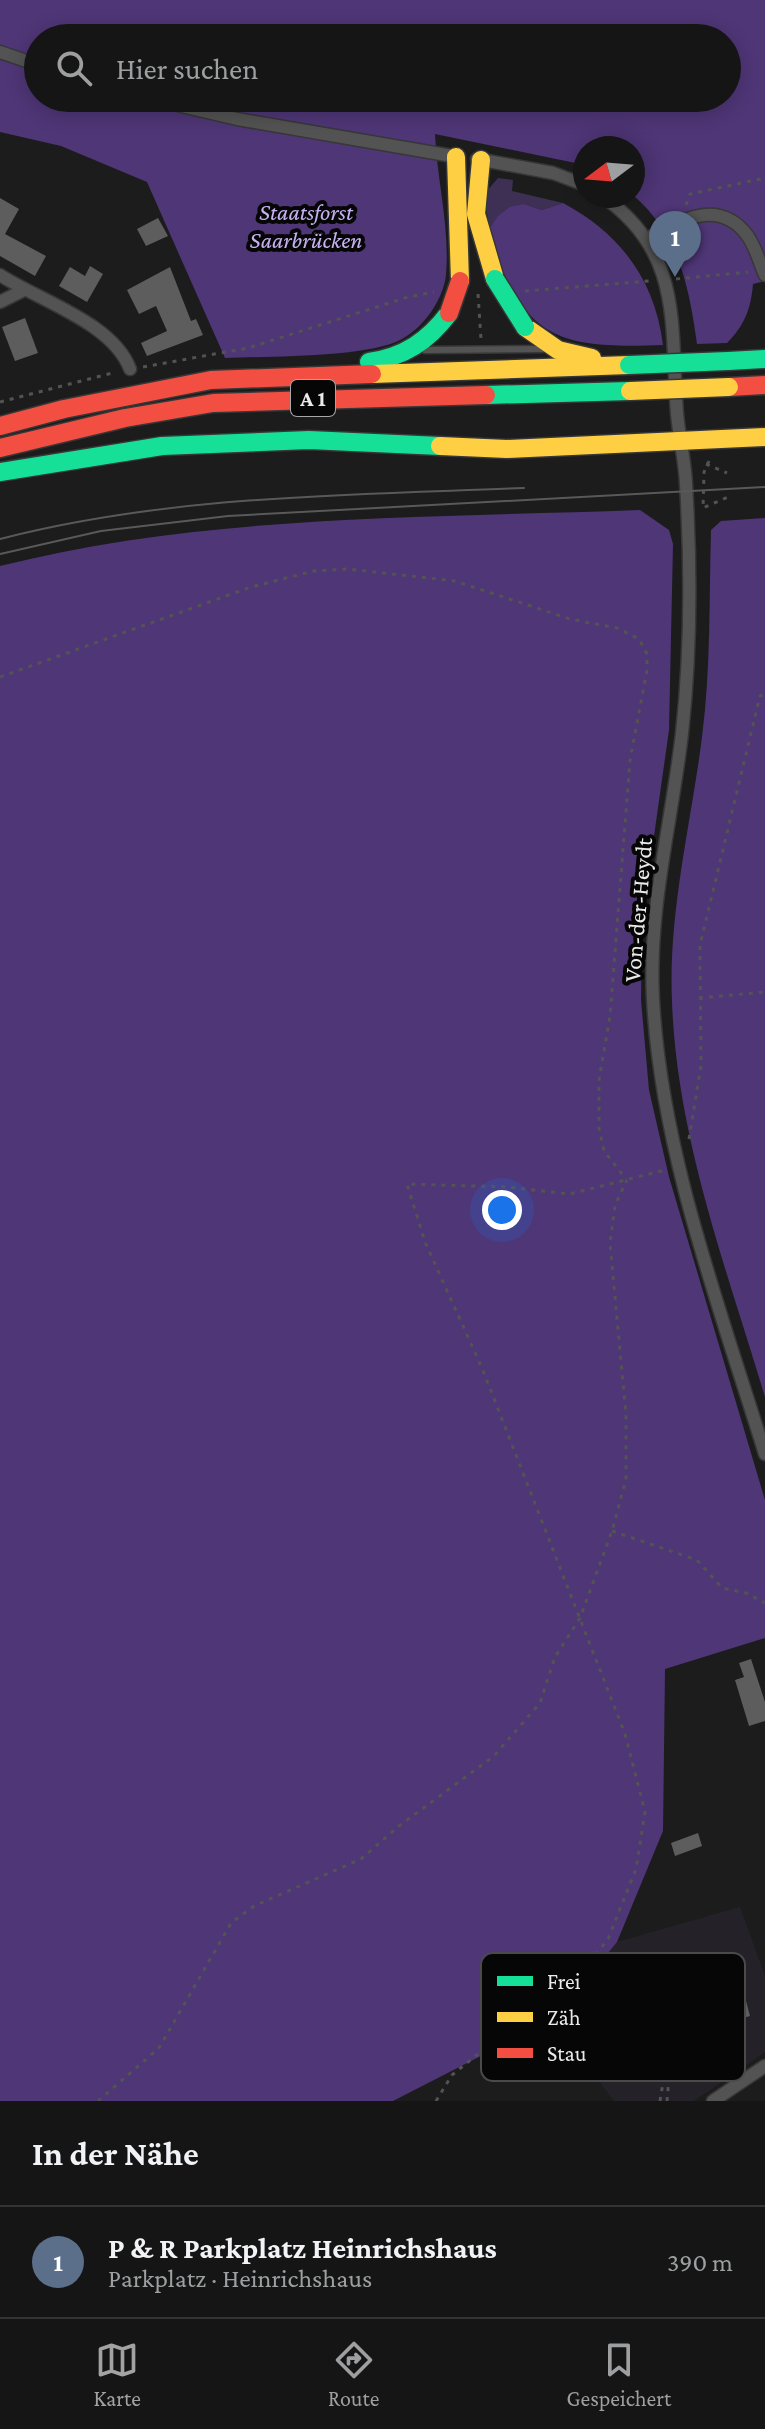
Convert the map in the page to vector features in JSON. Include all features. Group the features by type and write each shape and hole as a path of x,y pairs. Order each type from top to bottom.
{"highway":[{"path":"285,376 340,364 380,361 408,351 438,330 449,313 456,288 456,157"},
{"path":"481,160 476,214 493,286 525,327 558,350 629,365"},
{"name":"A 1","path":"0,426 171,386 285,376 765,359"},
{"name":"A 1","path":"0,448 125,418 213,403 765,385"},
{"path":"0,472 162,446 234,442 309,440 507,449 680,444 765,437"}],"street":[{"path":"0,52 24,60"},
{"path":"207,112 553,173 573,180"},
{"name":"Von-der-Heydt","path":"616,208 646,239 666,280 673,310 688,545 682,731 652,959 657,1045 679,1166 765,1454"},
{"path":"646,239 695,214 724,217 746,234 764,272"},
{"path":"0,275 104,334 120,349 130,369"},
{"path":"0,302 24,290"},
{"path":"745,2079 765,2066"},
{"path":"713,2101 743,2081"}],"lane":[{"path":"408,351 558,350"}],"path":[{"path":"680,220 690,194 765,178"},
{"path":"521,291 764,272"},
{"path":"0,402 130,369 248,348 408,297 456,288 478,294 493,286"},
{"path":"478,294 481,349"},
{"path":"709,456 703,508 728,497"},
{"path":"706,464 727,473"},
{"path":"0,677 251,587 314,571 348,569 455,581 570,619 617,628 639,639 647,654 647,670 630,760 610,1016 599,1080 599,1128 604,1151 627,1180"},
{"path":"687,1147 701,1066 700,945 760,696 765,694"},
{"path":"699,998 765,992"},
{"path":"597,1953 608,1939 636,1869 645,1812 625,1734 482,1368 425,1242 407,1184 506,1187 570,1194 679,1166"},
{"path":"98,2101 159,2048 231,1923 254,1906 361,1859 399,1826 494,1756 540,1703 555,1657 580,1618 612,1531 626,1479 626,1415 611,1232 618,1194 627,1180"},
{"path":"612,1531 697,1560 722,1588 746,1593 765,1603"},
{"path":"436,2101 452,2075 481,2051"},
{"path":"660,2101 663,2081"},
{"path":"667,2101 669,2081"}],"shaded area":[{"path":"498,178 513,180 512,191 563,203 542,210 524,204 488,231 486,192"},
{"path":"740,1907 765,1976 765,2052 745,2066 745,1953 608,1953 617,1942"},
{"path":"599,2081 723,2081 694,2101 614,2101"}],"green space":[{"name":"Staatsforst Saarbrücken","path":"0,0 765,0 765,281 753,284 746,316 727,343 697,344 679,263 661,227 645,207 645,136 573,136 573,163 435,134 447,257 441,294 425,320 402,339 366,350 342,353 225,358 147,182 61,146 0,132"},
{"path":"563,203 602,229 631,261 652,300 663,345 595,344 570,339 548,330 531,316 515,295 488,231 498,216 510,207 524,204 542,210"},
{"path":"640,510 669,530 673,544 669,730 642,921 641,1000 649,1090 669,1177 765,1500 765,1638 665,1669 663,1831 617,1942 608,1953 481,1953 481,2056 393,2101 0,2101 0,566 157,536 399,518"},
{"path":"765,518 765,1397 693,1152 676,1053 672,969 681,869 705,711 711,530 721,521"}],"building":[{"path":"0,198 19,209 5,234 46,256 35,276 0,256"},
{"path":"158,218 168,236 146,246 137,229"},
{"path":"90,266 103,274 87,302 59,286 70,267 85,276"},
{"path":"170,267 191,321 196,319 203,335 147,356 141,343 167,331 156,306 139,314 127,290"},
{"path":"25,318 38,353 15,361 2,327"},
{"path":"751,1659 765,1702 765,1721 749,1726 735,1680 744,1677 739,1663"},
{"path":"698,1833 702,1846 675,1856 671,1843"},
{"path":"745,1997 750,2016 745,2017"}],"tram line":[{"path":"0,554 101,531 228,516 765,487"},
{"path":"0,539 64,524 194,505 524,488"}],"traffic: fast":[{"path":"495,279 525,327"},
{"path":"369,362 382,360 414,346 433,332 449,313"},
{"path":"728,361 765,359"},
{"path":"629,365 728,361"},
{"path":"486,395 630,391"},
{"path":"0,472 162,446 309,440 440,446"}],"traffic: slow":[{"path":"456,157 460,281"},
{"path":"481,160 476,214 495,279"},
{"path":"525,327 558,350 592,358"},
{"path":"372,374 629,365"},
{"path":"630,391 729,387"},
{"path":"440,446 507,449 765,437"}],"traffic: jam":[{"path":"449,313 460,281"},
{"path":"0,426 64,409 211,380 372,374"},
{"path":"729,387 765,385"},
{"path":"0,448 125,418 213,403 486,395"}],"place":[{"name":"P & R Parkplatz Heinrichshaus","path":"675,277"}]}
